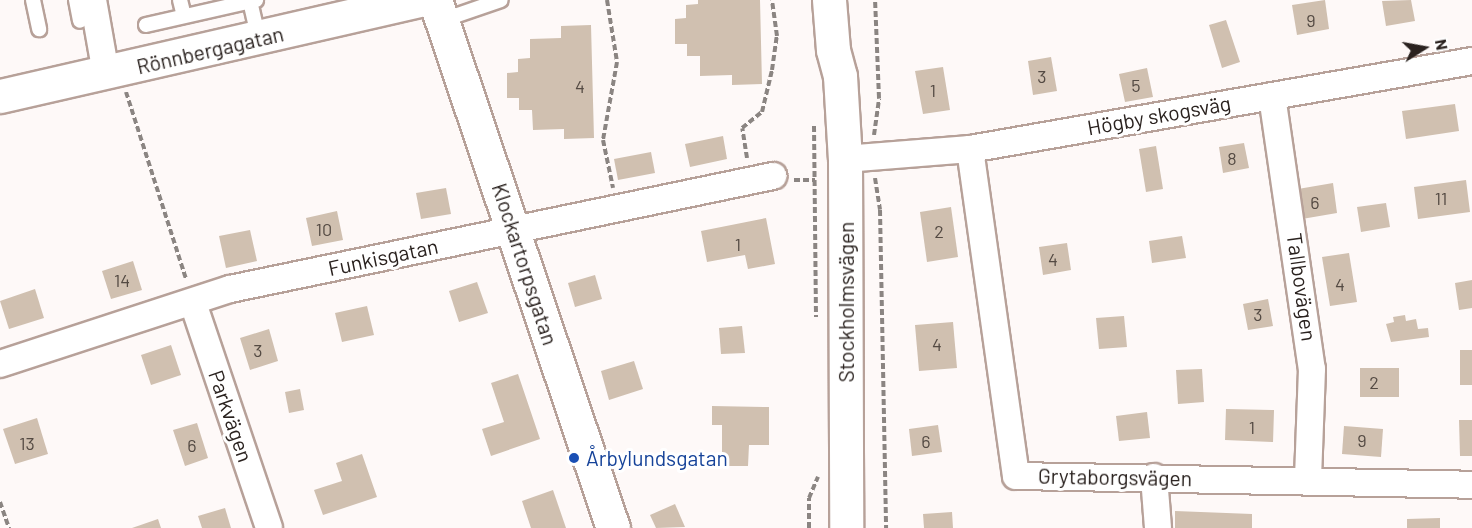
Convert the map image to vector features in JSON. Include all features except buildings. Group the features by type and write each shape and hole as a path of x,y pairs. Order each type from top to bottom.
{"street":[{"name":"Stockholmsvägen","path":"829,0 833,50 859,158 846,528"},
{"name":"Stockholmsvägen","path":"840,76 849,0"},
{"name":"Rönnbergagatan","path":"0,96 259,39 432,7"},
{"name":"Klockartorpsgatan","path":"432,7 513,228 613,528"},
{"path":"86,10 106,74"},
{"name":"Högby skogsväg","path":"859,158 970,149 1472,61"},
{"name":"Tallbovägen","path":"1272,96 1312,369 1308,479"},
{"name":"Grytaborgsvägen","path":"970,149 1016,476 1308,479 1472,485"},
{"name":"Funkisgatan","path":"0,364 193,303 230,289 513,228 762,179"},
{"name":"Parkvägen","path":"193,303 269,528"},
{"path":"1154,477 1158,528"}],"lane":[{"path":"33,0 39,29"},
{"path":"76,0 86,10"},
{"path":"180,0 184,16"},
{"path":"432,7 501,0"},
{"path":"146,25 253,1 259,39"}],"path":[{"path":"607,0 617,62 603,140 614,193 625,206"},
{"path":"762,179 742,128 762,112 765,102 777,36 772,0"},
{"path":"875,0 879,98 859,158 880,210 885,528"},
{"path":"106,74 125,88 193,303"},
{"path":"814,114 816,323"},
{"path":"809,528 809,498 818,477 818,465"},
{"path":"0,502 9,528"}],"place":[{"name":"Årbylundsgatan","path":"574,458"}]}
